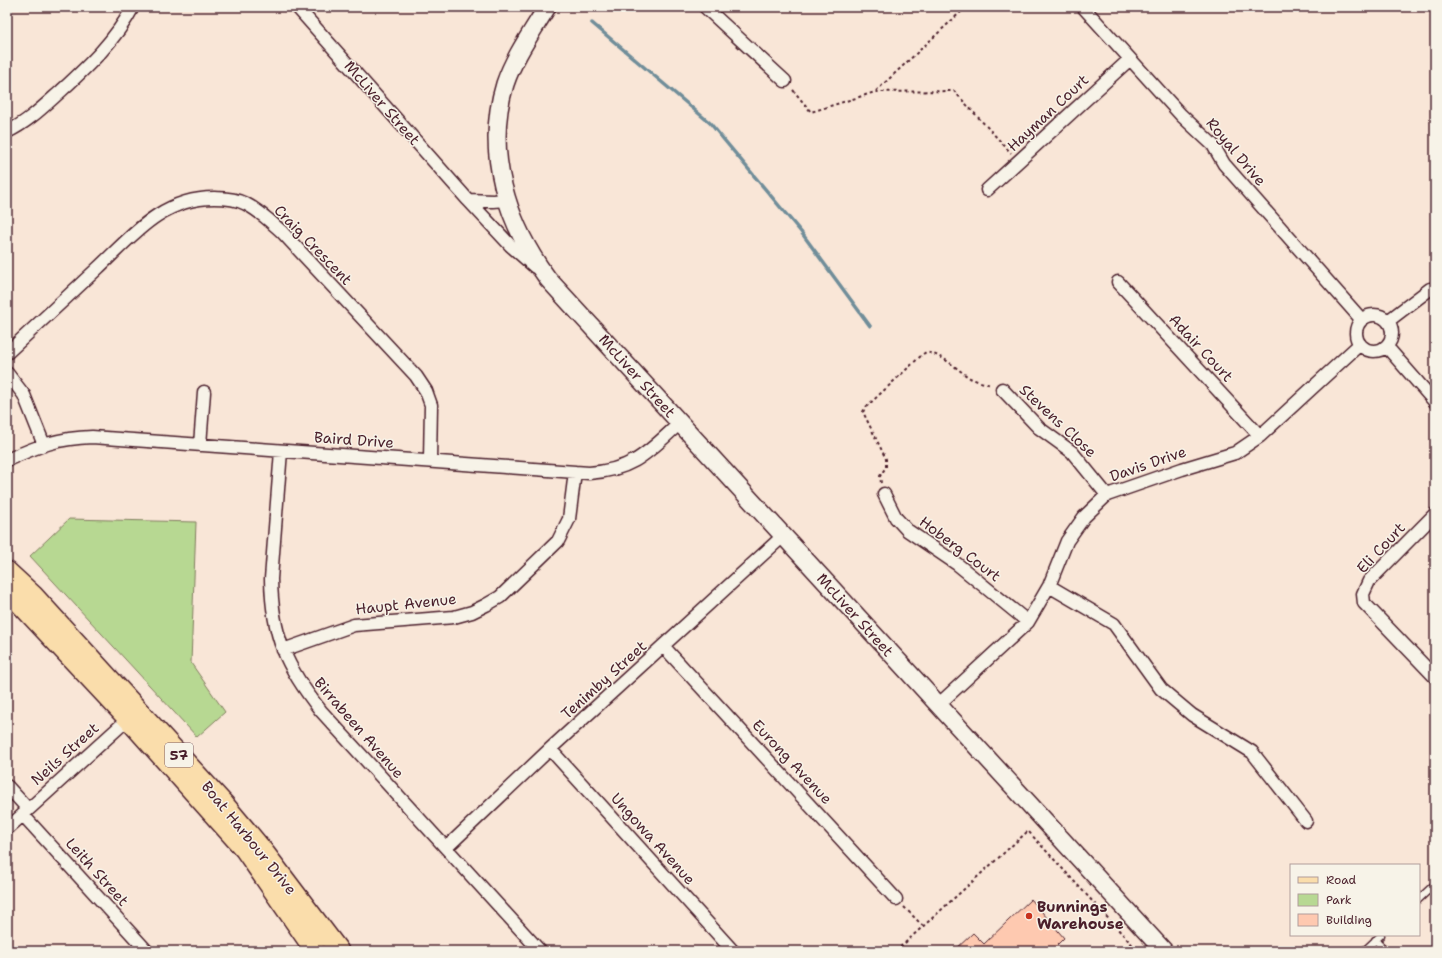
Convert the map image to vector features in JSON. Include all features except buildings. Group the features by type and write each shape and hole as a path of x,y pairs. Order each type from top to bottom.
{"main road":[{"name":"Boat Harbour Drive","path":"7,571 33,595 225,805 261,848 339,951"},
{"name":"Boat Harbour Drive","path":"7,590 128,720 245,850 315,951"}],"street":[{"path":"7,132 23,124 96,58 115,36 133,7"},
{"name":"McLiver Street","path":"297,7 468,200 510,245 548,278 1164,951"},
{"name":"McLiver Street","path":"547,7 519,53 505,85 498,123 498,160 506,200 524,243 548,278"},
{"path":"705,7 786,81"},
{"name":"Royal Drive","path":"1083,7 1181,115 1213,145 1224,164 1361,320"},
{"name":"Hayman Court","path":"987,190 1130,59"},
{"name":"Craig Crescent","path":"7,353 148,221 178,203 191,199 220,198 235,200 258,211 282,232 416,376 426,391 431,405 430,461"},
{"path":"468,200 506,200"},
{"name":"Adair Court","path":"1118,282 1260,436"},
{"path":"1388,321 1430,289"},
{"path":"1372,315 1383,317 1388,321 1392,331 1392,337 1386,347 1376,351 1364,349 1360,344 1356,332 1361,320 1372,315"},
{"name":"Davis Drive","path":"938,705 1028,622 1049,586 1067,541 1084,517 1107,495 1182,469 1235,453 1260,436 1360,344"},
{"path":"1386,347 1435,402"},
{"path":"7,373 24,395 44,445"},
{"name":"Stevens Close","path":"1002,389 1039,428 1072,452 1107,495"},
{"path":"200,445 204,392"},
{"name":"Baird Drive","path":"7,468 11,458 22,452 70,438 92,437 575,472 603,472 630,464 643,457 680,423"},
{"name":"Birrabeen Avenue","path":"281,451 272,593 273,615 283,650 297,680 320,711 540,951"},
{"name":"Haupt Avenue","path":"283,650 354,625 439,619 472,612 486,605 500,596 558,541 569,519 575,472"},
{"name":"Hoberg Court","path":"884,494 896,518 907,530 957,564 1028,622"},
{"name":"Eli Court","path":"1435,514 1369,581 1363,594 1364,603 1435,677"},
{"name":"Tenimby Street","path":"446,848 550,749 664,647 784,536"},
{"path":"1049,586 1114,624 1161,689 1192,715 1252,752 1306,821"},
{"name":"Eurong Avenue","path":"664,647 896,899"},
{"name":"Neils Street","path":"7,829 128,720"},
{"name":"Ungowa Avenue","path":"550,749 733,951"},
{"name":"Leith Street","path":"7,786 25,812 147,951"}],"lane":[{"path":"1420,898 1435,884"},
{"path":"1364,951 1380,936"},
{"path":"1376,940 1386,951"}],"path":[{"path":"875,92 966,7"},
{"path":"786,81 811,112 875,92 954,91 1019,161"},
{"path":"884,494 880,476 886,467 886,459 863,412 865,408 923,354 926,352 938,356 956,366 970,377 1002,389"},
{"path":"896,951 1028,831 1138,951"},
{"path":"896,899 923,926"}],"green space":[{"path":"69,519 196,522 191,663 225,712 197,737 30,556"}],"waterway":[{"path":"592,23 710,123 801,232 870,326"}],"place":[{"name":"Bunnings Warehouse","path":"1029,916"}]}
